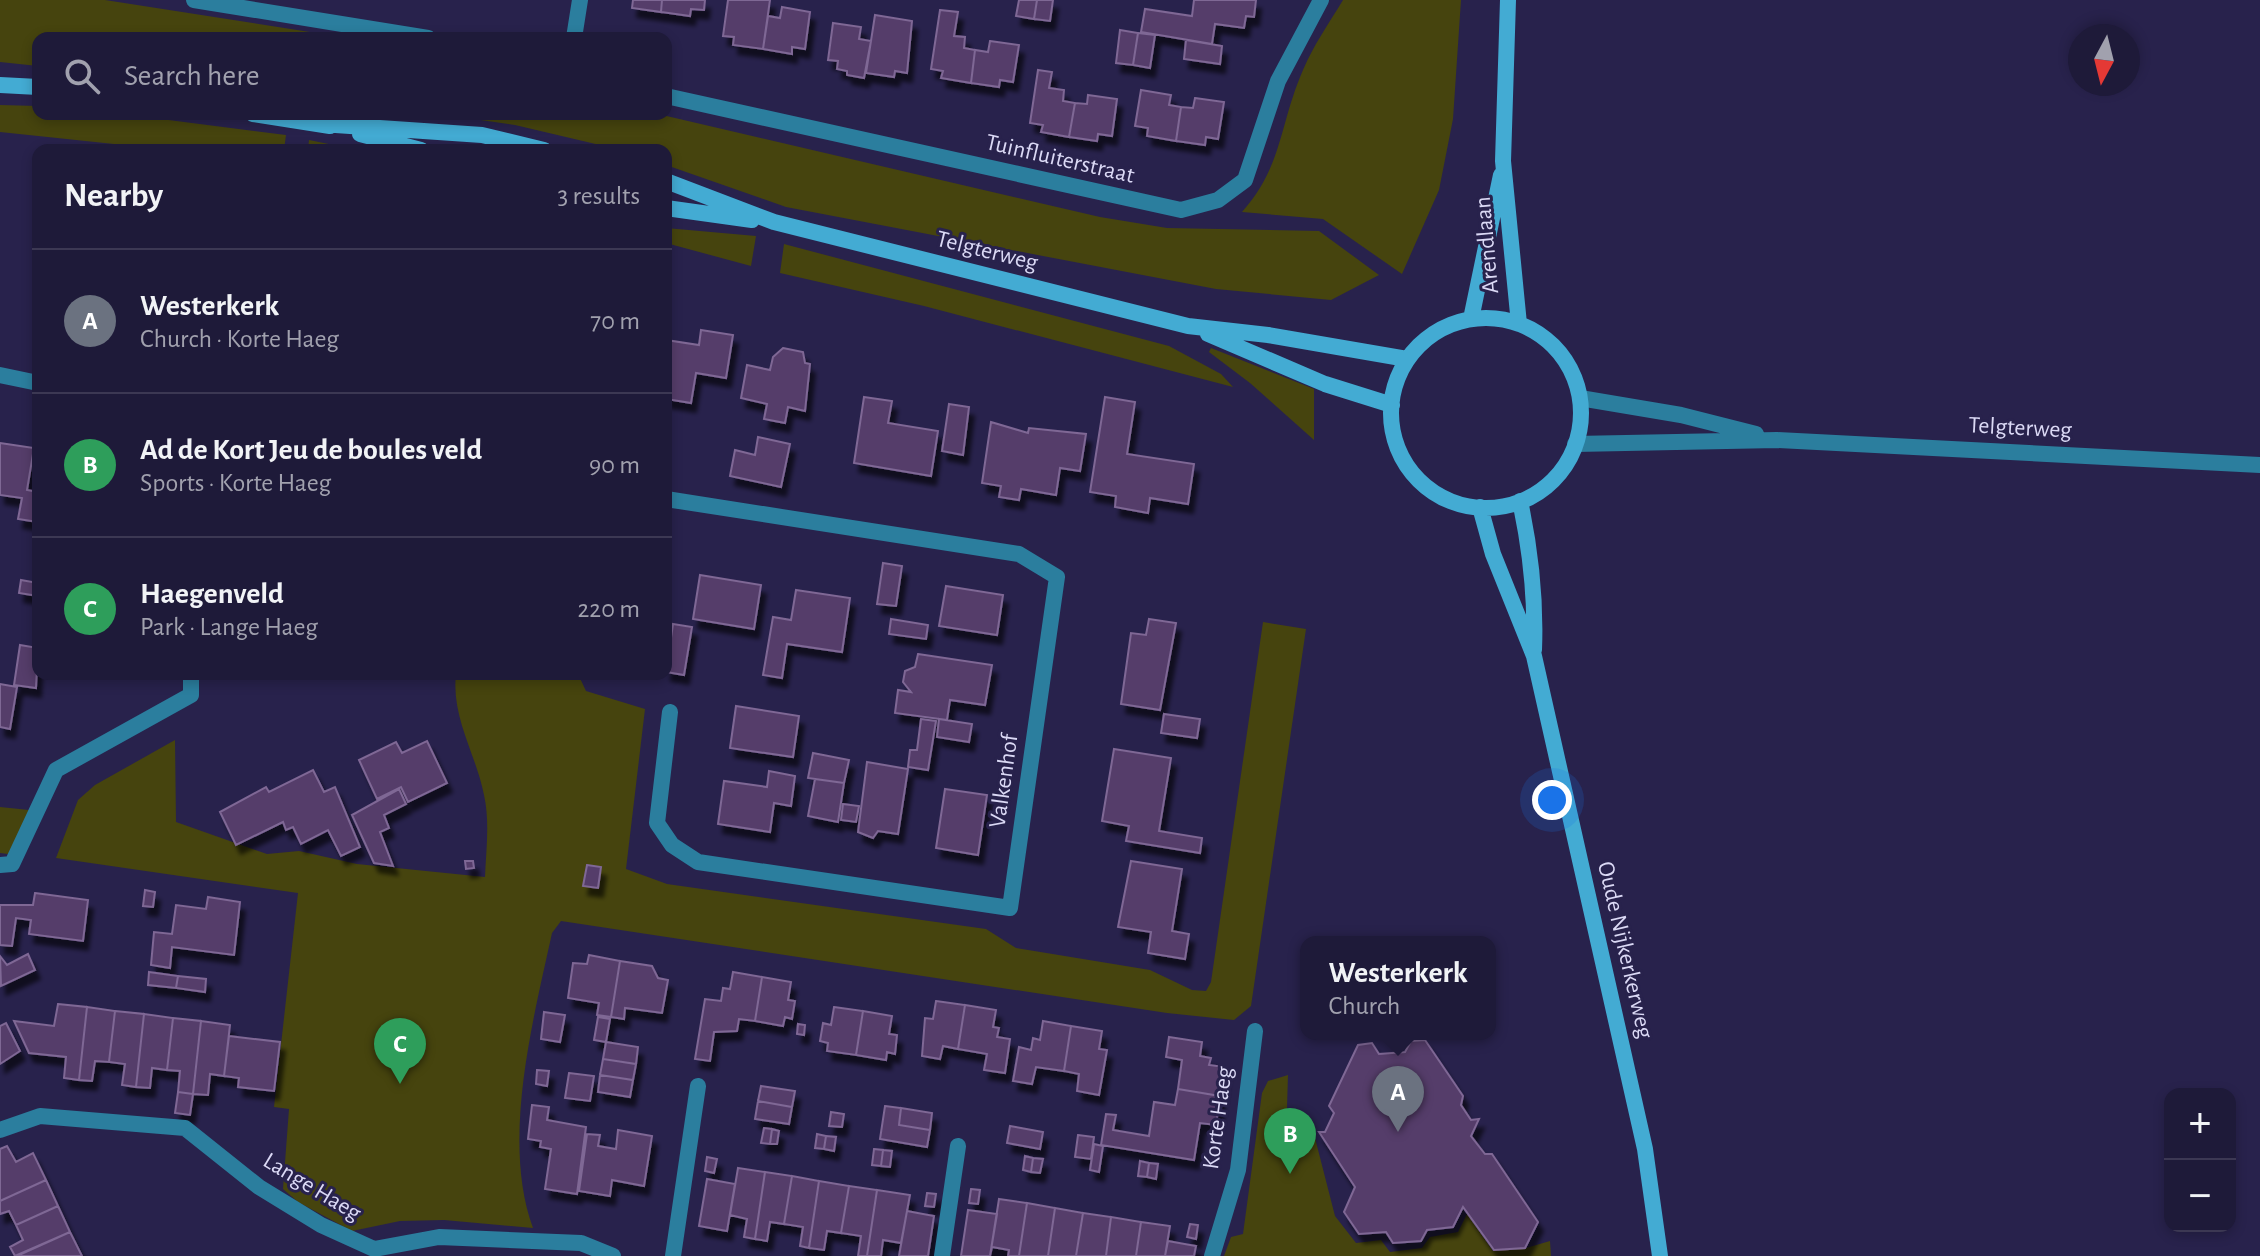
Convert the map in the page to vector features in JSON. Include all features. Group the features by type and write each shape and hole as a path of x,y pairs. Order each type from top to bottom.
{"street":[{"path":"194,0 391,32"},
{"path":"575,32 580,0"},
{"name":"Tuinfluiterstraat","path":"672,97 1181,210 1218,200 1245,180 1278,81 1321,0"},
{"name":"Arendlaan","path":"1508,0 1503,161 1519,324"},
{"path":"0,85 32,87"},
{"path":"294,120 482,135 519,144"},
{"path":"321,124 398,144"},
{"name":"Arendlaan","path":"1471,319 1503,161"},
{"name":"Telgterweg","path":"672,183 774,222 1188,326 1268,335 1407,359"},
{"name":"Telgterweg","path":"672,209 774,222"},
{"path":"1497,318 1519,324 1557,349 1570,368 1580,398 1575,444 1558,476 1520,501 1480,507 1453,502 1432,491 1415,476 1394,436 1394,390 1407,359 1432,335 1471,319 1497,318"},
{"name":"Telgterweg","path":"1188,326 1325,384 1392,405"},
{"path":"0,375 32,382"},
{"name":"Telgterweg","path":"1580,398 1681,415 1777,440"},
{"name":"Telgterweg","path":"1575,444 1777,440 2260,465"},
{"name":"Valkenhof","path":"670,712 657,823 672,845 698,862 1010,908 1057,577 1019,554 672,500"},
{"name":"Oude Nijkerkerweg","path":"1520,501 1536,602 1534,656"},
{"name":"Oude Nijkerkerweg","path":"1480,507 1493,554 1534,656 1645,1149 1660,1256"},
{"path":"0,865 12,864 56,770 191,695 191,680"},
{"name":"Korte Haeg","path":"1212,1256 1238,1170 1255,1031"},
{"path":"673,1256 698,1086"},
{"name":"Lange Haeg","path":"0,1130 40,1116 185,1128 259,1187 321,1225 374,1252 439,1237 581,1243 613,1256"},
{"path":"942,1256 958,1146"}],"shaded area":[{"path":"0,0 105,0 310,32 32,32 32,65 0,62"},
{"path":"1343,0 1461,0 1453,119 1439,190 1402,274 1323,219 1242,212 1265,178 1303,70"},
{"path":"0,105 32,106 32,120 169,120 286,135 285,144 114,144 0,132"},
{"path":"672,117 1100,217 1167,228 1319,231 1379,275 1331,300 1216,289 786,207 672,167 672,144 596,144 480,120 672,120"},
{"path":"672,229 756,236 751,266 672,245"},
{"path":"784,244 1169,346 1221,374 1233,387 924,306 780,273"},
{"path":"1211,348 1314,389 1314,440 1250,383 1209,352"},
{"path":"1263,622 1306,629 1251,1006 1234,1020 1167,1013 561,921 552,933 523,1081 520,1158 524,1194 533,1228 444,1220 400,1221 352,1231 298,1202 283,1189 289,1109 274,1107 298,893 56,858 78,800 95,785 175,740 176,822 267,854 299,851 357,864 485,877 486,805 457,705 456,680 581,680 586,691 645,709 626,869 667,884 986,929 1016,948 1150,970 1192,990 1206,991 1211,982"},
{"path":"0,807 29,810 16,855 0,853"},
{"path":"1288,1075 1286,1140 1315,1138 1335,1216 1356,1243 1381,1240 1390,1252 1422,1248 1430,1237 1458,1232 1467,1214 1493,1251 1526,1248 1550,1241 1551,1256 1224,1256 1231,1237 1243,1234 1262,1093 1268,1081"}],"building":[{"path":"633,0 662,0 661,12 632,8"},
{"path":"662,0 705,0 704,10 691,9 690,16 661,12"},
{"path":"728,0 770,0 763,49 733,45 734,37 723,36"},
{"path":"1019,0 1037,0 1034,19 1016,16"},
{"path":"1037,0 1053,0 1050,21 1034,19"},
{"path":"1194,0 1256,0 1254,17 1246,16 1244,28 1215,24 1212,44 1141,32 1145,9 1192,16"},
{"path":"782,7 810,12 805,49 792,47 792,54 763,49 768,16 780,18"},
{"path":"940,10 958,12 954,36 965,37 964,48 975,50 971,83 941,78 943,71 931,69"},
{"path":"875,15 912,21 907,73 895,71 894,77 866,73"},
{"path":"833,23 861,27 859,39 871,41 864,78 847,75 847,71 837,69 838,61 828,60"},
{"path":"1120,30 1138,33 1133,65 1116,63"},
{"path":"1138,33 1155,35 1150,68 1133,65"},
{"path":"1186,40 1222,46 1220,64 1184,59"},
{"path":"990,41 1019,45 1013,82 1000,80 999,87 971,83 975,50 988,52"},
{"path":"1038,70 1052,72 1049,88 1064,90 1063,101 1075,103 1069,137 1041,132 1043,125 1030,123"},
{"path":"1141,90 1171,95 1169,105 1181,107 1176,141 1147,136 1148,128 1135,126"},
{"path":"1088,95 1117,99 1112,136 1098,134 1097,141 1069,137 1075,103 1087,104"},
{"path":"1195,98 1224,102 1218,139 1206,137 1205,145 1176,141 1181,107 1193,108"},
{"path":"701,330 733,335 726,378 696,373 691,403 672,400 672,341 699,345"},
{"path":"783,348 803,352 805,363 810,364 805,411 788,407 785,423 764,419 767,404 741,398 747,365 770,370 773,357"},
{"path":"864,397 892,401 888,423 938,431 931,476 854,463"},
{"path":"1105,397 1135,402 1127,454 1194,464 1188,504 1150,498 1148,513 1115,507 1116,496 1090,492"},
{"path":"949,404 969,407 963,455 942,451"},
{"path":"991,422 1028,433 1029,428 1086,434 1080,471 1060,468 1056,495 1021,489 1019,500 999,497 1001,486 982,483"},
{"path":"758,437 790,444 781,487 730,476 735,450 755,455"},
{"path":"0,443 32,448 27,490 32,491 32,521 18,519 22,498 0,495"},
{"path":"883,563 902,566 896,606 877,604"},
{"path":"700,575 761,585 754,629 693,619"},
{"path":"21,580 32,582 32,595 19,593"},
{"path":"946,586 1003,595 997,635 939,626"},
{"path":"796,590 850,598 842,652 787,644 782,678 763,675 773,617 791,620"},
{"path":"891,619 928,625 926,639 889,634"},
{"path":"1149,619 1176,623 1160,710 1121,704 1131,633 1146,635"},
{"path":"673,624 692,627 684,675 672,673"},
{"path":"20,645 32,647 32,680 36,680 36,688 14,685"},
{"path":"918,654 992,665 985,705 950,700 947,720 895,713 898,690 911,692 903,682 905,671 915,667"},
{"path":"0,684 17,687 10,729 0,727"},
{"path":"736,706 799,716 793,757 730,748"},
{"path":"1164,714 1200,719 1197,738 1161,733"},
{"path":"921,719 936,721 928,770 908,767 910,750 917,750"},
{"path":"939,719 972,724 969,742 937,737"},
{"path":"427,741 447,783 408,802 401,787 377,799 359,760 396,742 402,753"},
{"path":"1114,749 1171,758 1159,831 1202,838 1200,853 1126,841 1129,826 1102,821"},
{"path":"813,753 849,760 844,783 808,778"},
{"path":"867,762 908,769 898,834 878,831 873,838 858,832"},
{"path":"313,770 324,792 335,787 360,847 341,856 328,830 301,844 293,827 286,830 283,822 236,845 220,812 266,787 269,792"},
{"path":"769,771 795,776 791,806 774,803 770,832 718,824 724,781 767,787"},
{"path":"815,779 844,783 838,822 808,816"},
{"path":"399,789 406,804 384,815 389,828 380,832 393,866 374,863 352,815"},
{"path":"945,789 987,795 978,855 936,848"},
{"path":"843,804 859,806 856,822 841,820"},
{"path":"465,861 473,861 474,868 466,869"},
{"path":"1131,861 1182,869 1172,931 1189,934 1185,959 1148,953 1151,932 1118,927"},
{"path":"587,865 601,867 598,888 583,886"},
{"path":"145,890 155,892 153,907 143,906"},
{"path":"35,893 88,900 83,941 29,934 31,920 16,918 12,946 0,945 0,905 33,905"},
{"path":"208,897 240,902 234,955 172,947 170,968 151,965 154,932 172,934 176,905 206,909"},
{"path":"28,954 35,970 1,986 0,956 7,965"},
{"path":"589,955 620,961 611,1017 597,1015 599,1003 568,998 573,963 587,964"},
{"path":"620,961 652,966 658,978 668,980 662,1013 625,1008 624,1019 611,1017"},
{"path":"149,972 178,976 176,988 148,985"},
{"path":"733,972 762,977 755,1021 739,1019 737,1031 714,1032 710,1061 695,1059 705,999 721,1001 723,988 730,989"},
{"path":"178,976 206,979 205,992 176,988"},
{"path":"762,977 791,982 788,1000 795,1001 792,1019 785,1017 783,1026 755,1021"},
{"path":"936,1001 965,1005 958,1049 943,1046 940,1059 922,1056 925,1018 933,1019"},
{"path":"58,1004 87,1007 79,1080 64,1078 66,1057 29,1053 14,1021 54,1026"},
{"path":"965,1005 996,1010 993,1027 999,1028 997,1037 1010,1039 1005,1073 984,1070 987,1054 958,1049"},
{"path":"87,1007 115,1011 109,1062 95,1061 92,1081 79,1080"},
{"path":"834,1007 863,1011 856,1055 827,1051 828,1043 820,1041 823,1023 831,1025"},
{"path":"115,1011 144,1014 136,1087 122,1085 125,1064 109,1062"},
{"path":"863,1011 892,1016 889,1034 897,1035 895,1054 887,1052 886,1060 856,1055"},
{"path":"544,1012 565,1015 560,1042 541,1039"},
{"path":"144,1014 173,1018 167,1070 152,1068 150,1088 136,1087"},
{"path":"598,1017 610,1019 606,1042 594,1040"},
{"path":"173,1018 201,1021 193,1094 178,1092 180,1071 167,1070"},
{"path":"201,1021 230,1025 224,1076 210,1074 208,1095 193,1094"},
{"path":"1043,1021 1071,1026 1064,1071 1036,1067 1032,1084 1013,1081 1019,1047 1031,1050 1033,1038 1040,1040"},
{"path":"6,1023 20,1051 0,1064 0,1026"},
{"path":"798,1024 805,1025 804,1035 797,1034"},
{"path":"1071,1026 1102,1031 1099,1049 1107,1050 1099,1095 1077,1091 1079,1074 1064,1071"},
{"path":"229,1036 280,1042 274,1091 238,1087 239,1078 224,1076"},
{"path":"1169,1037 1202,1042 1200,1056 1211,1058 1209,1065 1225,1067 1220,1096 1178,1089 1182,1060 1166,1057"},
{"path":"1425,1040 1463,1096 1461,1105 1471,1120 1479,1119 1471,1136 1485,1154 1492,1154 1538,1222 1525,1248 1494,1250 1463,1207 1453,1227 1427,1230 1421,1241 1393,1243 1386,1232 1359,1234 1344,1212 1355,1187 1319,1132 1325,1132 1334,1113 1329,1106 1358,1045 1372,1043 1379,1054 1405,1052 1411,1041"},
{"path":"606,1042 638,1047 636,1064 603,1059"},
{"path":"603,1059 636,1064 633,1080 600,1075"},
{"path":"537,1070 549,1071 547,1086 536,1084"},
{"path":"569,1073 594,1076 590,1101 565,1098"},
{"path":"600,1075 633,1080 630,1097 598,1092"},
{"path":"761,1086 795,1091 792,1107 758,1101"},
{"path":"1178,1089 1220,1096 1216,1125 1200,1123 1194,1160 1101,1145 1106,1114 1116,1115 1113,1130 1149,1136 1154,1102 1175,1105"},
{"path":"178,1092 193,1094 190,1115 175,1113"},
{"path":"758,1101 792,1107 789,1124 755,1119"},
{"path":"532,1105 549,1107 547,1120 586,1127 577,1194 545,1189 551,1149 540,1147 541,1141 528,1139"},
{"path":"885,1106 901,1108 899,1125 930,1130 927,1147 880,1139"},
{"path":"901,1108 932,1113 930,1130 899,1125"},
{"path":"831,1112 844,1114 842,1127 829,1126"},
{"path":"1010,1126 1043,1132 1040,1149 1007,1143"},
{"path":"764,1128 772,1129 770,1144 761,1143"},
{"path":"772,1129 779,1131 777,1144 770,1144"},
{"path":"618,1130 652,1136 644,1186 612,1180 610,1196 579,1191 587,1134 600,1135 598,1146 616,1149"},
{"path":"817,1134 826,1136 824,1149 815,1148"},
{"path":"1078,1135 1094,1137 1091,1159 1075,1157"},
{"path":"826,1136 836,1137 834,1151 824,1149"},
{"path":"1094,1144 1103,1146 1099,1172 1090,1170"},
{"path":"7,1146 16,1162 33,1153 46,1180 0,1201 0,1149"},
{"path":"874,1149 883,1150 881,1166 872,1165"},
{"path":"883,1150 892,1151 890,1167 881,1166"},
{"path":"1025,1156 1033,1158 1031,1172 1023,1170"},
{"path":"707,1157 717,1159 714,1173 705,1171"},
{"path":"1033,1158 1043,1159 1040,1173 1031,1172"},
{"path":"1140,1161 1149,1163 1147,1177 1138,1176"},
{"path":"1149,1163 1158,1164 1156,1179 1147,1177"},
{"path":"738,1168 765,1172 755,1239 744,1237 747,1219 730,1215"},
{"path":"765,1172 792,1176 784,1224 770,1222 767,1241 755,1239"},
{"path":"792,1176 819,1181 809,1248 800,1246 803,1227 784,1224"},
{"path":"707,1179 735,1184 727,1231 699,1226"},
{"path":"46,1180 58,1206 16,1225 9,1211 0,1214 0,1201"},
{"path":"819,1181 849,1186 841,1233 827,1231 824,1250 809,1248"},
{"path":"849,1186 877,1190 867,1256 858,1256 861,1236 841,1233"},
{"path":"971,1189 980,1190 978,1204 969,1203"},
{"path":"877,1190 910,1195 901,1243 883,1240 881,1256 867,1256"},
{"path":"927,1193 936,1194 934,1207 925,1206"},
{"path":"999,1199 1027,1203 1019,1256 1008,1256 1009,1250 992,1247 990,1256"},
{"path":"1027,1203 1055,1208 1048,1256 1019,1256"},
{"path":"58,1206 70,1232 15,1256 10,1247 23,1240 16,1225"},
{"path":"1055,1208 1083,1213 1076,1256 1048,1256"},
{"path":"968,1210 997,1214 990,1256 961,1256"},
{"path":"907,1211 934,1216 928,1256 899,1256"},
{"path":"1083,1213 1111,1217 1106,1256 1076,1256"},
{"path":"1111,1217 1141,1222 1136,1256 1106,1256"},
{"path":"1141,1222 1170,1226 1165,1256 1136,1256"},
{"path":"1190,1224 1198,1225 1196,1239 1187,1237"},
{"path":"70,1232 82,1256 17,1256"},
{"path":"1168,1241 1196,1246 1194,1256 1165,1256"}],"place":[{"name":"Haegenveld","path":"400,1084"},
{"name":"Westerkerk","path":"1398,1132"},
{"name":"Ad de Kort Jeu de boules veld","path":"1290,1174"}]}
